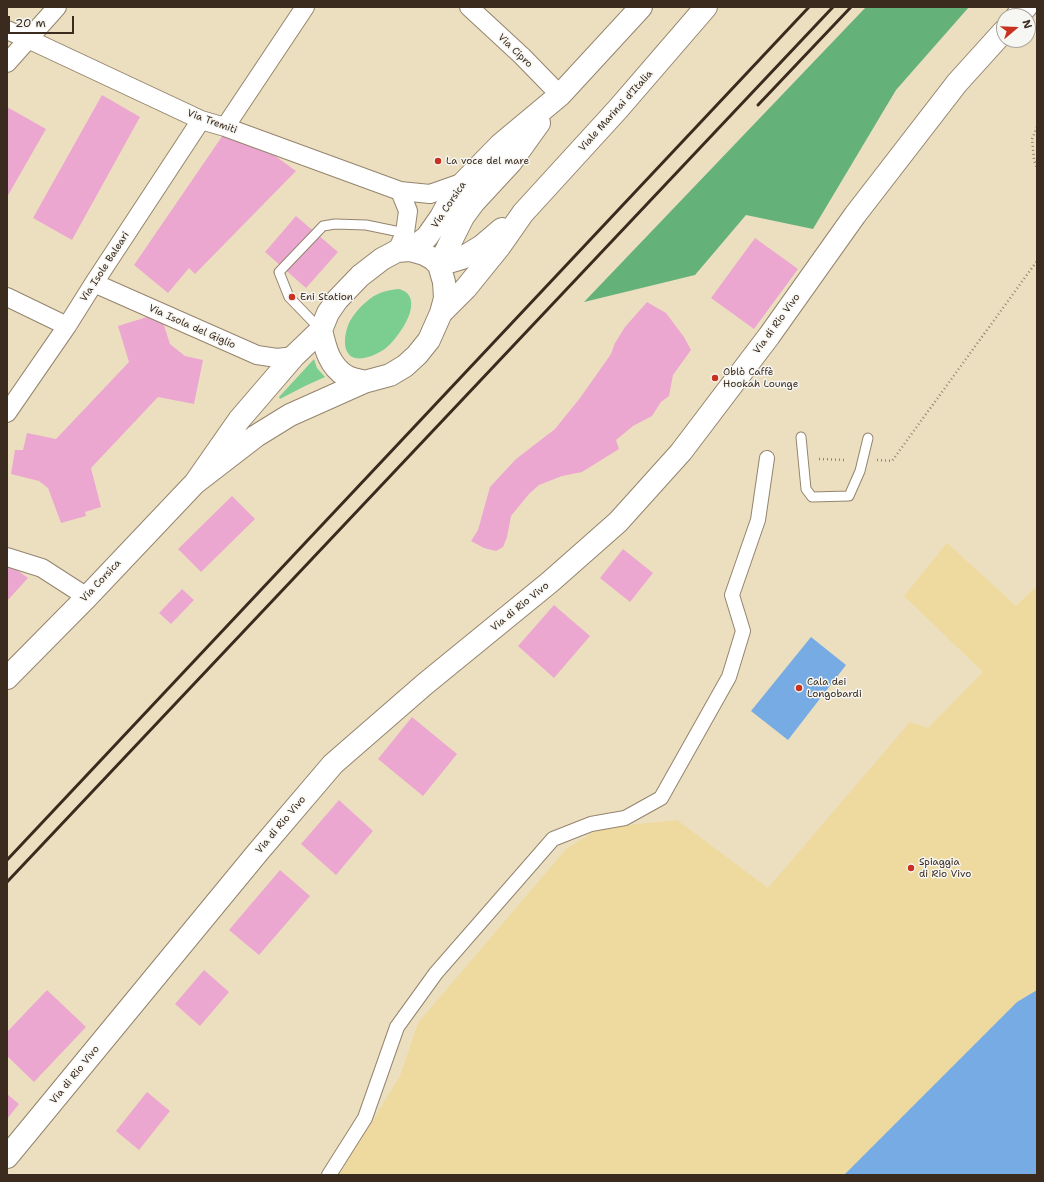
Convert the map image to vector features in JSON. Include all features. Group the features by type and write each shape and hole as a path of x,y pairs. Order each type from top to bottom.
{"main road":[{"name":"Via Corsica","path":"7,678 87,597 194,483 239,420 294,356 321,330 328,313 334,304 360,276 382,259 404,245 427,237 441,217 450,200 464,182 500,145 560,95 641,7"},
{"name":"Viale Marinai d'Italia","path":"441,313 466,288 500,246 523,213 618,109 706,7"},
{"name":"Via di Rio Vivo","path":"7,1157 258,852 333,764 425,684 550,582 618,522 681,452 768,336 860,209 957,83 996,40"},
{"name":"Via Corsica","path":"194,483 256,436 290,415 364,382 390,375 405,366 417,355 428,340 441,313 445,298 444,282 439,266 464,217 474,202 511,162 560,95"},
{"name":"Viale Marinai d'Italia","path":"439,266 462,258 482,246 491,237 523,213"},
{"path":"464,217 465,228 471,236 481,239 491,237"},
{"path":"404,245 433,259 439,266"},
{"path":"321,330 325,348 335,367 347,376 364,382"}],"street":[{"path":"7,63 57,7"},
{"path":"226,127 305,7"},
{"name":"Via Cipro","path":"469,7 522,56 560,95"},
{"name":"Via Tremiti","path":"7,30 201,120 226,127 400,191 430,194 464,182"},
{"name":"Via Isole Baleari","path":"7,413 67,326 201,120"},
{"path":"400,191 408,212 404,245"},
{"name":"Via Isola del Giglio","path":"94,283 257,355 278,358 294,356"},
{"path":"7,297 67,326"},
{"path":"329,1175 365,1118 397,1027 436,973 553,839 591,824 625,818 661,798 729,677 743,630 732,595 758,520 767,458"},
{"path":"7,557 42,568 87,597"}],"lane":[{"path":"321,330 289,297 279,272 323,226 335,224 366,225 404,245"},
{"path":"801,437 806,489 812,497 849,496 860,471 868,438"}],"path":[{"path":"1037,127 1032,140 1034,160 1037,168"},
{"path":"803,459 892,461 1037,261"}],"green space":[{"path":"866,7 969,7 896,90 813,229 746,215 695,275 584,302"},
{"path":"399,289 407,293 411,299 411,306 406,322 396,338 386,348 371,356 355,358 350,356 347,352 345,336 348,325 353,316 362,306 377,294"},
{"path":"314,359 317,368 325,377 280,399 279,397"}],"sand":[{"name":"Spiaggia di Rio Vivo","path":"947,543 1016,606 1037,586 1037,990 1017,1002 844,1175 339,1175 400,1076 418,1023 566,849 600,828 677,820 768,888 910,722 928,728 983,672 904,596"}],"water":[{"name":"Cala dei Longobardi","path":"811,637 846,665 788,740 751,711"},
{"path":"1037,990 1037,1175 844,1175 1017,1002"}],"building":[{"path":"102,95 140,117 72,240 33,218"},
{"path":"7,107 46,129 7,197"},
{"path":"223,135 267,150 296,171 195,274 189,268 168,293 134,265"},
{"path":"296,216 338,252 306,288 265,252"},
{"path":"755,238 798,269 754,329 711,298"},
{"path":"647,302 666,313 684,337 691,350 673,375 669,396 661,402 652,416 633,426 616,440 619,449 582,472 562,476 539,485 529,494 511,516 507,537 503,547 496,551 484,548 471,541 478,530 490,487 516,459 555,429 580,398 611,354 615,343 625,327"},
{"path":"160,313 170,344 185,356 203,360 194,404 158,397 91,468 101,507 85,512 86,516 61,523 48,488 39,481 11,474 15,450 23,450 27,433 56,439 129,362 118,326"},
{"path":"232,496 255,519 201,572 178,549"},
{"path":"623,549 653,573 630,602 600,578"},
{"path":"7,563 28,578 7,601"},
{"path":"182,589 194,600 171,624 159,613"},
{"path":"554,605 590,636 554,678 518,646"},
{"path":"412,717 457,754 423,796 378,759"},
{"path":"339,800 373,831 336,875 301,844"},
{"path":"280,870 310,896 259,955 229,930"},
{"path":"204,970 229,992 200,1026 175,1004"},
{"path":"47,990 86,1027 34,1082 7,1056 7,1032"},
{"path":"147,1092 170,1111 139,1150 116,1131"},
{"path":"7,1094 19,1104 7,1119"}],"railway":[{"path":"7,860 809,7"},
{"path":"7,882 833,7"},
{"path":"758,105 851,7"}],"place":[{"name":"La voce del mare","path":"438,161"},
{"name":"Eni Station","path":"292,297"},
{"name":"Oblò Caffè Hookah Lounge","path":"715,378"},
{"name":"Cala dei Longobardi","path":"799,688"},
{"name":"Spiaggia di Rio Vivo","path":"911,868"}]}
